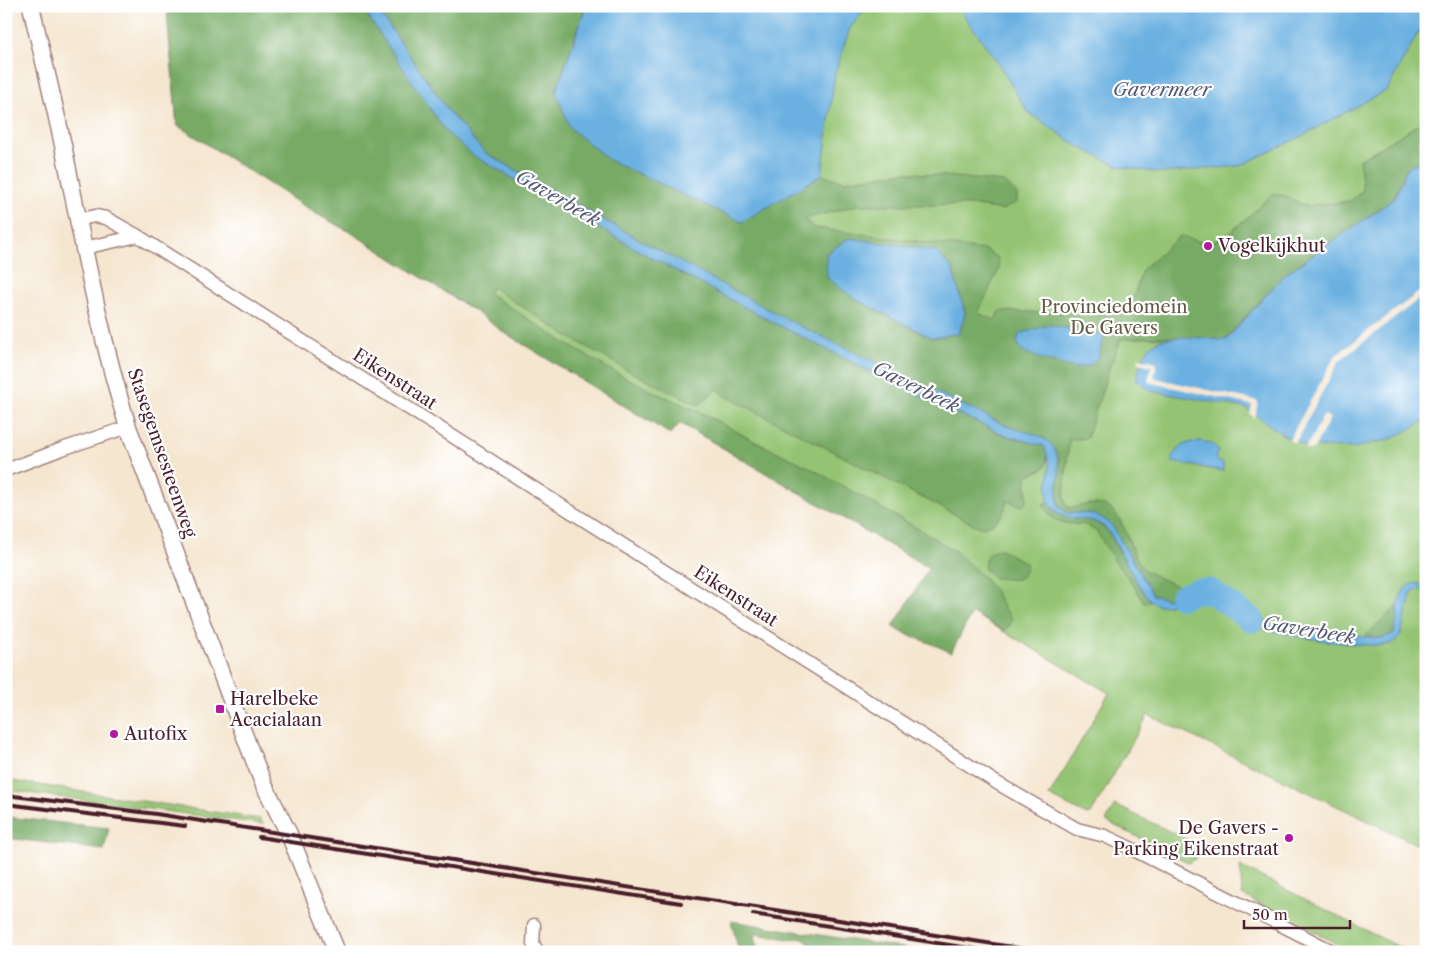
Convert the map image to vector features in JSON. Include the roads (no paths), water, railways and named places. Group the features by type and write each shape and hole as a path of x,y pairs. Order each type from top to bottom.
{"street":[{"name":"Stasegemsesteenweg","path":"31,6 64,149 77,220 113,375 128,427 264,785 291,838 337,952"},
{"name":"Eikenstraat","path":"77,220 95,216 106,218 138,236 997,783 1077,829 1105,836 1128,847 1334,952"},
{"path":"84,248 138,236"},
{"path":"6,470 128,427"},
{"path":"534,925 533,944 538,952"}],"water":[{"path":"361,6 375,6 450,113 484,152 647,244 794,323 1007,426 1045,439 1056,451 1059,474 1057,494 1059,506 1067,513 1093,514 1108,522 1113,527 1153,595 1167,599 1190,588 1202,586 1216,589 1210,598 1202,596 1189,598 1165,606 1151,601 1138,583 1107,530 1093,521 1069,518 1062,515 1049,502 1047,491 1049,466 1044,446 1004,435 782,327 650,257 474,156 446,132"},
{"path":"586,6 868,6 850,28 835,73 822,175 742,222 609,160 570,128 556,92"},
{"name":"Gavermeer","path":"957,6 1426,6 1426,25 1420,29 1387,90 1300,137 1240,166 1161,173 1118,166 1076,145 1028,112 996,60"},
{"path":"1426,158 1426,420 1394,438 1354,448 1307,447 1282,434 1246,408 1151,391 1136,379 1147,351 1159,340 1188,337 1226,340 1285,274 1394,199 1407,168"},
{"path":"849,238 936,251 952,268 965,313 959,333 932,338 857,300 827,278 826,254"},
{"path":"1049,325 1105,335 1097,359 1091,365 1075,368 1044,360 1022,351 1017,342 1019,334"},
{"path":"1200,441 1211,444 1217,449 1219,452 1215,456 1218,462 1223,462 1223,471 1171,462 1175,453 1182,446"},
{"path":"1415,583 1426,586 1426,591 1419,589 1412,592 1400,636 1390,644 1364,645 1323,641 1266,630 1247,622 1223,606 1226,598 1246,613 1291,631 1382,638 1393,634 1400,597 1408,586"}],"waterway":[{"name":"Gaverbeek","path":"1182,597 1195,591 1210,591 1252,620"}],"railway":[{"path":"6,795 156,814 1045,952"},
{"path":"6,804 185,826"},
{"path":"259,837 681,903"},
{"path":"753,914 994,952"}],"place":[{"name":"Vogelkijkhut","path":"1208,246"},
{"name":"Harelbeke Acacialaan","path":"220,709"},
{"name":"Autofix","path":"114,734"},
{"name":"De Gavers - Parking Eikenstraat","path":"1289,838"}],"park label":[{"name":"Provinciedomein De Gavers","path":"1114,317"}]}
